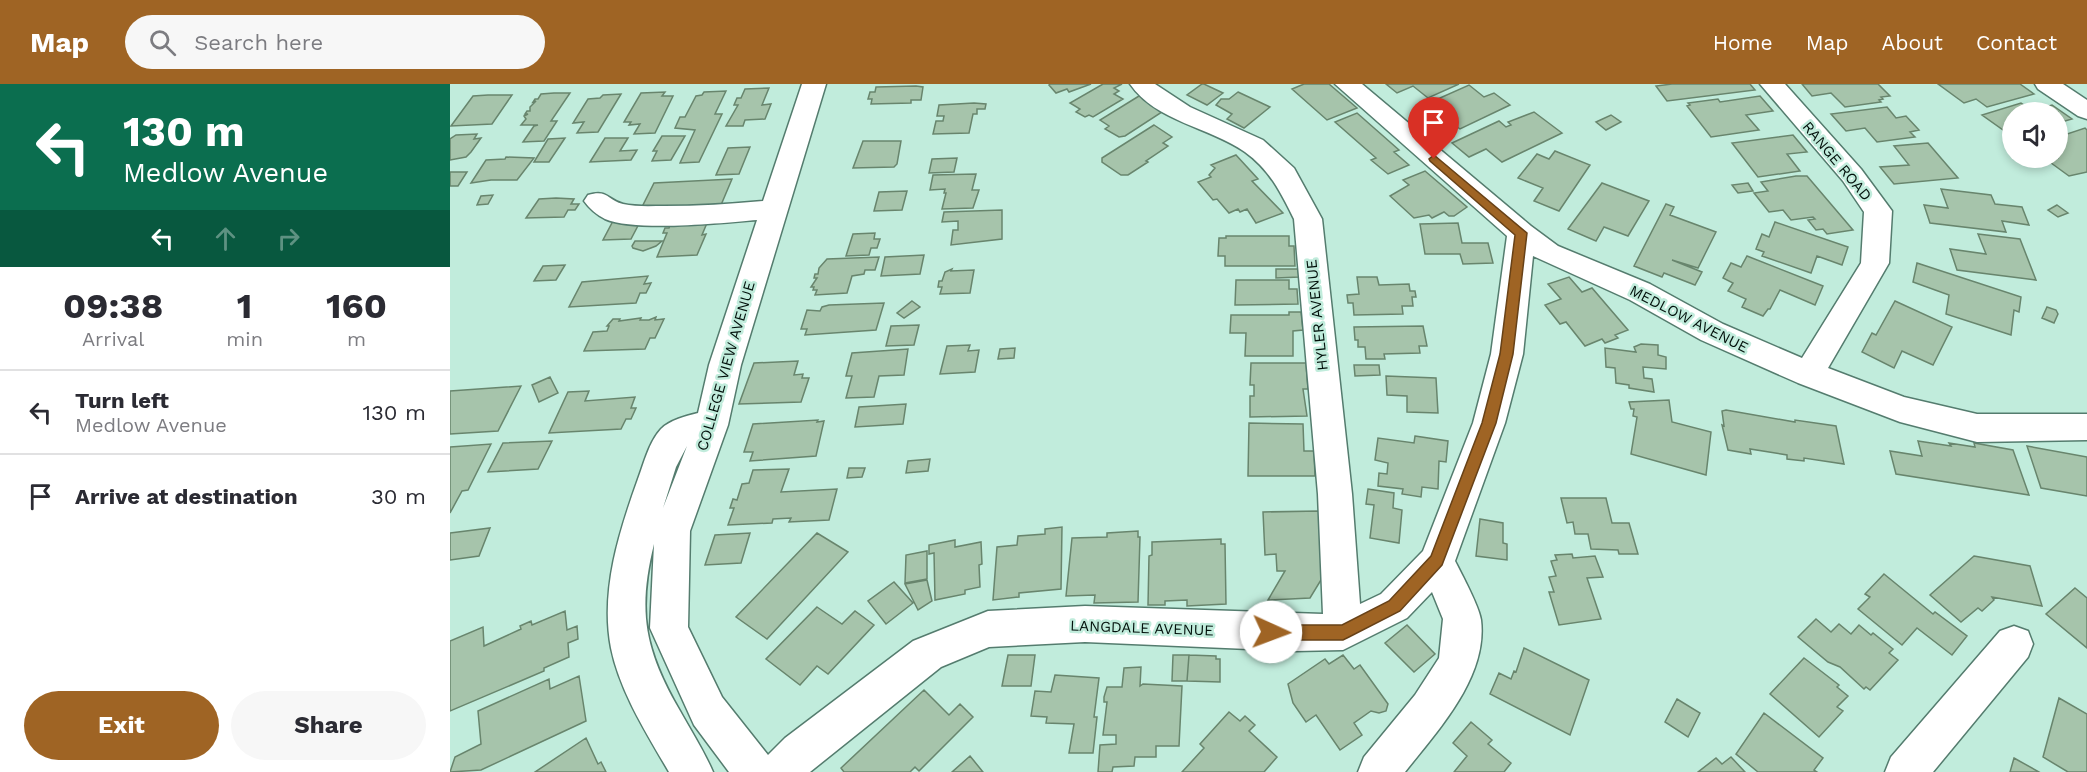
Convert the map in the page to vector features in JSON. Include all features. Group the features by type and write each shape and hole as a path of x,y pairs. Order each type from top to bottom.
{"street":[{"name":"COLLEGE VIEW AVENUE","path":"755,772 708,711 669,628 672,531 712,425 725,365 814,84"},
{"name":"HYLER AVENUE","path":"1142,84 1181,112 1254,146 1285,174 1308,219 1335,494 1343,632"},
{"name":"MEDLOW AVENUE","path":"1347,84 1521,233 1548,253 1640,292 1712,333 1900,409 1977,428 2087,427"},
{"name":"RANGE ROAD","path":"1772,84 1852,175 1878,211 1875,263 1809,374"},
{"path":"2047,84 2087,111"},
{"path":"598,201 614,212 641,215 708,215 774,209"},
{"name":"LANGDALE AVENUE","path":"780,772 800,753 927,654 988,630 1085,624 1295,633 1343,632 1394,606 1437,561 1492,411 1507,354 1521,233"},
{"path":"692,772 637,670 627,636 628,579 655,482 671,440 685,429 712,425"},
{"path":"1379,772 1429,710 1458,664 1462,619 1437,561"},
{"path":"1906,772 2014,644"}],"building":[{"path":"1050,84 1091,84 1069,92 1067,89 1056,93"},
{"path":"1103,84 1122,84 1114,88 1119,91 1114,94 1123,99 1093,117 1089,115 1085,117 1076,112 1080,109 1070,103"},
{"path":"1202,84 1223,93 1207,105 1187,95"},
{"path":"1304,84 1329,84 1357,108 1327,120 1292,89"},
{"path":"1386,84 1459,84 1428,98 1413,86 1397,93"},
{"path":"1750,84 1755,90 1667,101 1656,86"},
{"path":"1802,84 1878,84 1890,96 1881,97 1883,99 1879,100 1881,102 1845,107 1831,93 1812,96"},
{"path":"1938,84 2020,84 2034,94 1987,107 1976,99 1964,103"},
{"path":"1469,85 1484,97 1494,93 1510,105 1460,129 1444,117 1430,123 1413,110"},
{"path":"876,87 923,87 921,100 911,100 911,103 871,104 872,99 868,99 870,92 875,92"},
{"path":"769,88 762,105 771,104 765,119 745,120 743,126 726,126 738,105 734,105 737,98 741,98 745,89"},
{"path":"726,91 715,114 722,114 699,162 680,163 695,130 675,128 680,117 685,117 696,96 704,92"},
{"path":"665,92 662,96 673,96 655,133 634,134 640,124 629,125 631,122 624,122 641,93"},
{"path":"1238,92 1270,107 1244,128 1227,119 1232,114 1216,105 1221,99 1229,99"},
{"path":"570,93 551,121 557,121 544,141 523,142 534,126 538,125 521,125 526,119 524,116 528,114 525,114 530,111 530,107 536,101 533,102 541,94"},
{"path":"621,94 598,132 577,133 584,122 573,123 588,99"},
{"path":"512,95 492,124 451,126 473,96"},
{"path":"1139,96 1162,112 1125,136 1119,137 1105,129 1109,126 1100,120"},
{"path":"1760,96 1773,111 1746,115 1759,130 1711,137 1687,106 1690,105 1688,103 1718,99 1720,102"},
{"path":"986,104 985,109 977,109 977,114 973,114 969,133 933,134 936,121 943,121 944,116 937,116 939,105"},
{"path":"1887,107 1896,118 1906,116 1919,130 1910,132 1915,137 1877,142 1865,128 1846,131 1831,114"},
{"path":"2002,109 2002,129 1982,115"},
{"path":"1534,112 1562,133 1502,162 1486,149 1469,157 1452,143 1499,121 1506,127 1511,125 1508,122"},
{"path":"1357,113 1399,150 1394,152 1409,165 1388,174 1371,160 1376,158 1335,122"},
{"path":"1611,115 1621,122 1606,130 1596,122"},
{"path":"1154,125 1172,137 1163,143 1168,146 1146,161 1148,162 1128,175 1121,175 1102,162 1102,158"},
{"path":"2085,128 2087,130 2087,172 2069,176 2058,168 2068,168 2068,134"},
{"path":"477,134 474,139 481,138 466,157 450,160 450,139 456,135"},
{"path":"1793,135 1807,152 1787,154 1800,171 1758,177 1732,143"},
{"path":"662,136 685,136 671,160 652,161 657,151 653,151"},
{"path":"565,138 549,162 534,162 548,139"},
{"path":"605,138 628,138 620,151 637,150 631,160 590,162"},
{"path":"863,141 901,141 897,164 894,167 853,168"},
{"path":"1928,143 1958,178 1894,184 1880,167 1909,165 1894,146"},
{"path":"750,147 739,174 716,175 728,148"},
{"path":"1555,151 1590,165 1559,211 1534,201 1543,188 1518,178 1537,154 1549,159"},
{"path":"1236,155 1258,179 1252,181 1283,213 1256,223 1247,209 1240,212 1238,209 1229,213 1217,199 1213,200 1198,182 1211,177 1209,175 1215,168 1211,165"},
{"path":"506,157 534,158 517,180 471,183 486,160 505,159"},
{"path":"957,158 954,172 929,173 932,159"},
{"path":"1425,171 1467,207 1454,216 1449,216 1444,212 1432,218 1429,215 1414,218 1390,196 1409,185 1403,180"},
{"path":"450,172 467,172 458,186 450,186"},
{"path":"976,174 972,190 979,190 973,208 942,209 945,189 930,190 933,175"},
{"path":"1807,176 1853,230 1827,234 1823,229 1816,230 1808,220 1815,219 1813,217 1791,220 1783,210 1769,212 1754,193 1768,191 1761,182"},
{"path":"732,179 721,205 640,211 654,183"},
{"path":"1602,183 1649,201 1628,236 1604,227 1596,241 1568,229"},
{"path":"1748,183 1753,191 1738,193 1732,185"},
{"path":"1941,189 1991,195 1995,204 2022,207 2029,225 2002,221 2006,232 1930,223 1924,205 1948,208"},
{"path":"907,191 902,210 874,211 879,192"},
{"path":"493,195 488,204 477,205 481,196"},
{"path":"539,199 574,199 571,204 579,204 575,210 568,210 564,217 526,218"},
{"path":"1666,204 1674,207 1670,215 1716,232 1698,268 1672,260 1702,272 1695,285 1664,273 1662,277 1634,266"},
{"path":"2057,205 2068,213 2058,217 2048,210"},
{"path":"1002,210 1002,239 951,245 953,230 958,230 958,221 942,222 944,212"},
{"path":"641,220 631,239 603,240 613,221"},
{"path":"1775,222 1848,247 1842,265 1817,256 1811,273 1762,256 1764,252 1756,249 1762,234 1769,237"},
{"path":"707,223 702,235 706,234 697,255 657,257 667,233 663,233 665,228 669,228 670,225"},
{"path":"1458,223 1462,243 1488,243 1493,263 1463,264 1460,254 1425,254 1420,224"},
{"path":"875,233 874,239 880,239 877,248 871,248 869,255 846,256 853,234"},
{"path":"1978,234 2020,239 2036,280 1957,270 1950,249 1986,254"},
{"path":"1226,236 1289,236 1289,246 1294,246 1295,266 1225,266 1225,256 1218,256 1219,238 1226,238"},
{"path":"635,241 662,241 643,251 633,248"},
{"path":"924,255 920,274 881,276 885,257"},
{"path":"1747,256 1823,286 1815,305 1780,290 1770,309 1763,316 1742,307 1746,299 1728,291 1733,283 1723,278 1731,263 1741,267"},
{"path":"879,257 875,270 865,270 864,274 852,276 847,293 815,295 817,290 811,287 817,278 814,278 815,274 818,274 819,268 827,259"},
{"path":"1917,263 2021,297 2019,312 2014,310 2011,335 1946,314 1949,295 1913,282"},
{"path":"565,265 556,280 534,281 543,266"},
{"path":"952,269 951,271 974,270 970,293 940,294 942,287 938,287 939,281 942,281 945,272"},
{"path":"1276,269 1298,269 1299,277 1276,278"},
{"path":"648,276 644,284 651,283 646,293 640,293 636,303 569,307 582,282"},
{"path":"1357,277 1377,277 1379,285 1409,284 1410,291 1415,291 1416,297 1412,297 1413,306 1402,306 1403,314 1354,315 1353,303 1348,303 1347,295 1359,294"},
{"path":"1569,277 1582,292 1592,288 1628,330 1615,335 1618,338 1605,343 1602,339 1585,346 1566,322 1560,324 1545,305 1561,299 1548,284"},
{"path":"1236,280 1289,280 1289,289 1297,289 1298,304 1235,305"},
{"path":"912,301 920,307 904,318 897,313"},
{"path":"1895,301 1952,327 1933,365 1902,351 1894,368 1862,352 1872,333 1876,335"},
{"path":"884,303 876,330 805,335 807,329 801,329 807,310 820,311 822,307 829,305"},
{"path":"2047,307 2056,310 2058,314 2054,323 2042,318"},
{"path":"1289,312 1301,312 1303,330 1293,331 1293,356 1245,356 1246,333 1230,333 1231,315 1289,315"},
{"path":"656,317 655,320 664,319 655,338 650,338 645,349 584,351 593,332 607,331 609,326 607,326 613,319 620,319 619,321 641,318 640,320 649,320"},
{"path":"919,325 914,345 886,346 891,326"},
{"path":"1423,326 1427,346 1419,346 1420,353 1384,354 1385,359 1366,359 1365,347 1358,347 1358,340 1355,340 1354,327"},
{"path":"1641,344 1658,345 1658,355 1666,357 1666,369 1643,367 1644,378 1652,379 1654,392 1629,388 1629,385 1616,383 1615,368 1606,367 1605,348 1636,352 1634,347"},
{"path":"970,345 968,351 979,350 975,372 940,374 947,346"},
{"path":"1015,348 1014,358 998,359 1000,349"},
{"path":"908,349 904,375 879,376 874,397 846,398 852,376 846,376 852,353"},
{"path":"798,361 794,375 803,374 802,378 809,378 801,402 739,404 754,363"},
{"path":"1251,363 1306,363 1308,389 1303,389 1307,416 1250,417 1250,396 1254,396 1254,385 1250,385"},
{"path":"1354,365 1379,365 1380,375 1355,376"},
{"path":"1386,376 1436,378 1438,413 1407,412 1407,396 1387,395"},
{"path":"550,377 558,393 539,402 532,385"},
{"path":"521,386 498,431 450,434 450,391"},
{"path":"589,391 585,401 635,397 631,408 636,408 631,419 626,419 621,429 549,433 568,392"},
{"path":"1669,400 1672,422 1711,432 1706,475 1631,454 1637,417 1633,416 1634,409 1631,409 1629,402"},
{"path":"906,404 903,424 855,427 859,407"},
{"path":"1722,411 1795,422 1795,420 1836,426 1844,464 1804,458 1804,461 1787,459 1787,455 1750,449 1751,454 1728,450 1722,425 1724,426"},
{"path":"818,420 817,422 824,421 816,456 750,461 753,452 744,452 753,424"},
{"path":"1249,423 1303,424 1304,451 1314,451 1315,476 1248,476"},
{"path":"1415,436 1448,441 1446,462 1439,461 1438,489 1422,487 1421,497 1402,494 1403,489 1378,486 1379,473 1387,474 1388,463 1375,460 1378,438 1414,443"},
{"path":"552,441 538,469 488,472 503,443"},
{"path":"1918,441 1975,447 1974,443 2013,450 2029,495 1896,474 1890,451 1922,456"},
{"path":"491,444 468,490 462,491 450,513 450,447"},
{"path":"2027,446 2087,457 2087,496 2041,488"},
{"path":"930,459 928,471 906,473 908,461"},
{"path":"849,468 865,468 862,477 847,478"},
{"path":"789,469 781,492 837,489 829,520 789,522 791,518 773,519 772,523 728,525 734,508 730,508 733,499 737,500 742,484 749,483 753,470"},
{"path":"1368,489 1394,493 1393,508 1402,510 1399,543 1370,538 1374,505 1366,504"},
{"path":"1561,498 1606,498 1612,523 1629,523 1638,554 1619,554 1618,550 1591,549 1588,534 1575,534 1573,522 1567,523"},
{"path":"1319,511 1324,575 1310,598 1268,600 1285,571 1277,571 1276,554 1265,555 1263,512"},
{"path":"1480,519 1503,523 1503,543 1507,544 1507,560 1476,556"},
{"path":"1062,527 1061,589 1019,593 1019,597 993,600 997,547 1017,545 1018,536 1045,534 1045,529"},
{"path":"490,528 479,556 450,560 450,533"},
{"path":"1138,531 1138,537 1140,537 1138,602 1094,603 1095,595 1066,596 1072,538 1107,537 1107,533"},
{"path":"750,533 741,563 705,565 715,535"},
{"path":"817,533 848,552 767,639 736,617"},
{"path":"1221,539 1221,544 1225,544 1226,604 1187,606 1187,600 1165,601 1165,605 1148,605 1149,556 1152,555 1152,542"},
{"path":"955,540 955,547 981,542 980,587 965,590 965,594 935,600 934,553 929,554 929,545"},
{"path":"927,551 927,579 905,583 906,555"},
{"path":"1572,554 1573,558 1595,556 1603,577 1587,578 1601,619 1559,625 1549,592 1554,592 1549,577 1556,576 1551,561 1557,560 1555,555"},
{"path":"1974,556 2030,566 2042,606 1992,597 1994,600 1982,611 1978,608 1961,622 1930,595"},
{"path":"1884,574 1933,614 1935,612 1967,636 1952,655 1917,628 1902,645 1858,609 1870,597 1865,594"},
{"path":"927,580 932,601 918,610 905,584"},
{"path":"894,582 913,603 886,624 868,601"},
{"path":"2075,588 2087,598 2087,648 2046,614"},
{"path":"817,607 842,624 855,611 874,625 828,674 817,666 800,685 766,659"},
{"path":"565,611 567,630 577,626 578,639 568,643 569,657 544,668 544,671 450,711 450,641 483,627 484,646 521,629 520,626 531,621 532,625"},
{"path":"1816,619 1831,632 1839,624 1851,634 1859,625 1893,649 1889,653 1898,660 1870,690 1866,687 1864,689 1840,667 1828,662 1798,637"},
{"path":"1407,625 1435,654 1414,672 1385,643"},
{"path":"1524,648 1589,680 1570,735 1490,694 1499,673 1511,679 1514,671 1516,672"},
{"path":"1008,655 1035,655 1031,686 1002,686"},
{"path":"1173,655 1189,655 1187,681 1172,681"},
{"path":"1189,655 1216,656 1216,659 1220,659 1220,682 1187,681"},
{"path":"1343,655 1354,669 1360,665 1388,704 1386,711 1379,713 1371,711 1354,723 1362,735 1340,750 1316,715 1306,722 1293,703 1288,684 1325,659 1329,664"},
{"path":"1804,658 1839,685 1837,687 1848,696 1837,707 1843,711 1819,737 1770,694"},
{"path":"1141,667 1140,686 1143,684 1182,686 1179,746 1156,746 1156,757 1135,757 1134,766 1113,767 1112,772 1098,772 1100,745 1116,744 1116,735 1103,735 1107,702 1104,702 1104,697 1107,687 1122,687 1124,668"},
{"path":"1055,675 1099,678 1094,717 1097,717 1093,753 1069,753 1074,724 1046,723 1047,717 1031,716 1035,691 1051,692"},
{"path":"579,676 586,721 481,770 450,772 455,757 481,744 478,711 549,679 550,689"},
{"path":"924,690 949,715 960,704 973,717 919,771 915,767 910,772 844,772 841,768"},
{"path":"2059,698 2087,714 2087,772 2068,772 2043,757"},
{"path":"1677,699 1700,713 1688,737 1665,722"},
{"path":"1229,712 1240,721 1245,716 1255,725 1249,731 1277,757 1264,772 1182,772 1204,748 1200,744"},
{"path":"1764,713 1823,758 1814,770 1817,772 1758,772 1736,754"},
{"path":"1471,722 1492,740 1488,744 1511,763 1504,772 1454,772 1467,756 1453,743"},
{"path":"586,738 598,764 601,762 606,772 535,772"},
{"path":"970,756 983,772 952,772"},
{"path":"1731,757 1745,772 1698,772 1716,758 1722,764"},
{"path":"2014,758 2039,772 2010,772"}],"route":[{"path":"1271,632 1343,632 1394,606 1437,561 1489,423 1507,354 1521,233 1434,159"}]}
